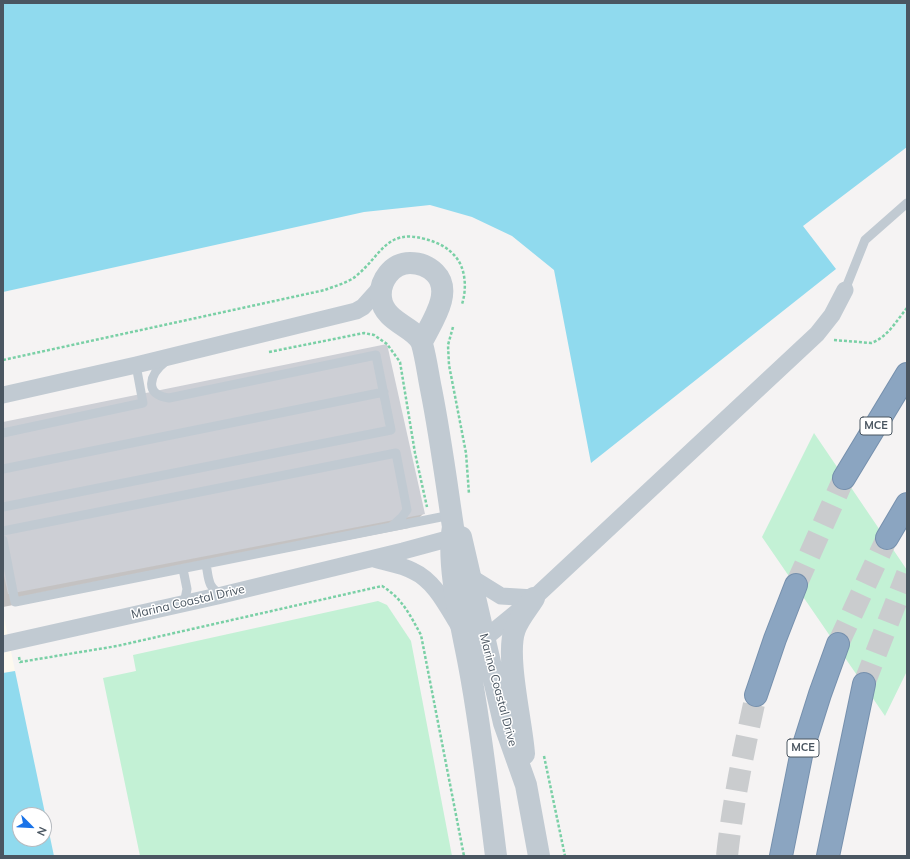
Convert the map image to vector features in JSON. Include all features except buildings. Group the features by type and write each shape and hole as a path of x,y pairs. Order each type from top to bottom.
{"highway":[{"name":"MCE","path":"844,478 907,374"},
{"path":"887,538 907,504"},
{"path":"756,695 775,639 796,585"},
{"name":"MCE","path":"781,856 802,751 838,644"},
{"path":"828,856 864,684"}],"street":[{"path":"409,262 424,265 437,275 442,285 442,301 422,342 396,321 383,307 381,287 384,278 399,265 409,262"},
{"path":"3,394 136,365 360,309 381,287"},
{"path":"470,666 484,639 534,598 817,334 832,315 845,290"},
{"path":"317,320 371,315 396,321"},
{"name":"Marina Coastal Drive","path":"422,342 440,433 462,632 470,666 496,856"},
{"name":"Marina Coastal Drive","path":"11,642 184,604 372,558 451,527"},
{"name":"Marina Coastal Drive","path":"451,527 462,538 504,723 526,785 539,856"},
{"name":"Marina Coastal Drive","path":"372,558 412,570 420,575 433,587 462,632"},
{"path":"472,578 501,596 534,598"},
{"path":"526,785 521,722 512,659 512,640 519,621 534,598"}],"lane":[{"path":"845,290 865,240 907,203"},
{"path":"3,507 391,430 376,355 169,398 160,397 154,391 152,381 156,369 172,356"},
{"path":"3,433 143,404 136,365"},
{"path":"3,469 384,392"},
{"path":"3,532 396,453 407,510 390,528"},
{"path":"3,540 15,602 390,528 451,527"},
{"path":"206,564 210,584 213,590 222,595"},
{"path":"183,569 187,589 184,604"}],"path":[{"path":"3,360 325,290 355,277 394,238 414,236 438,242 455,255 465,275 464,296 460,309"},
{"path":"817,334 827,339 871,343 886,334 907,308"},
{"path":"455,322 448,345 449,365 466,453 470,499"},
{"path":"11,642 20,662 117,646 382,586 394,594 406,609 421,635 464,856"}],"shaded area":[{"path":"3,612 15,671 3,673"}],"green space":[{"path":"814,433 907,570 907,671 885,716 762,537"},
{"path":"378,601 387,605 411,641 452,856 140,856 103,678 136,671 133,655"}],"water":[{"path":"3,3 907,3 907,147 803,226 836,269 591,463 554,270 512,236 472,217 430,205 364,212 3,292"},
{"path":"15,671 44,807 12,807 12,847 52,847 54,856 3,856 3,673"}],"tunnel":[{"path":"796,585 844,478"},
{"path":"838,644 887,538"},
{"path":"864,684 907,574"},
{"path":"727,856 739,775 756,695"}]}
